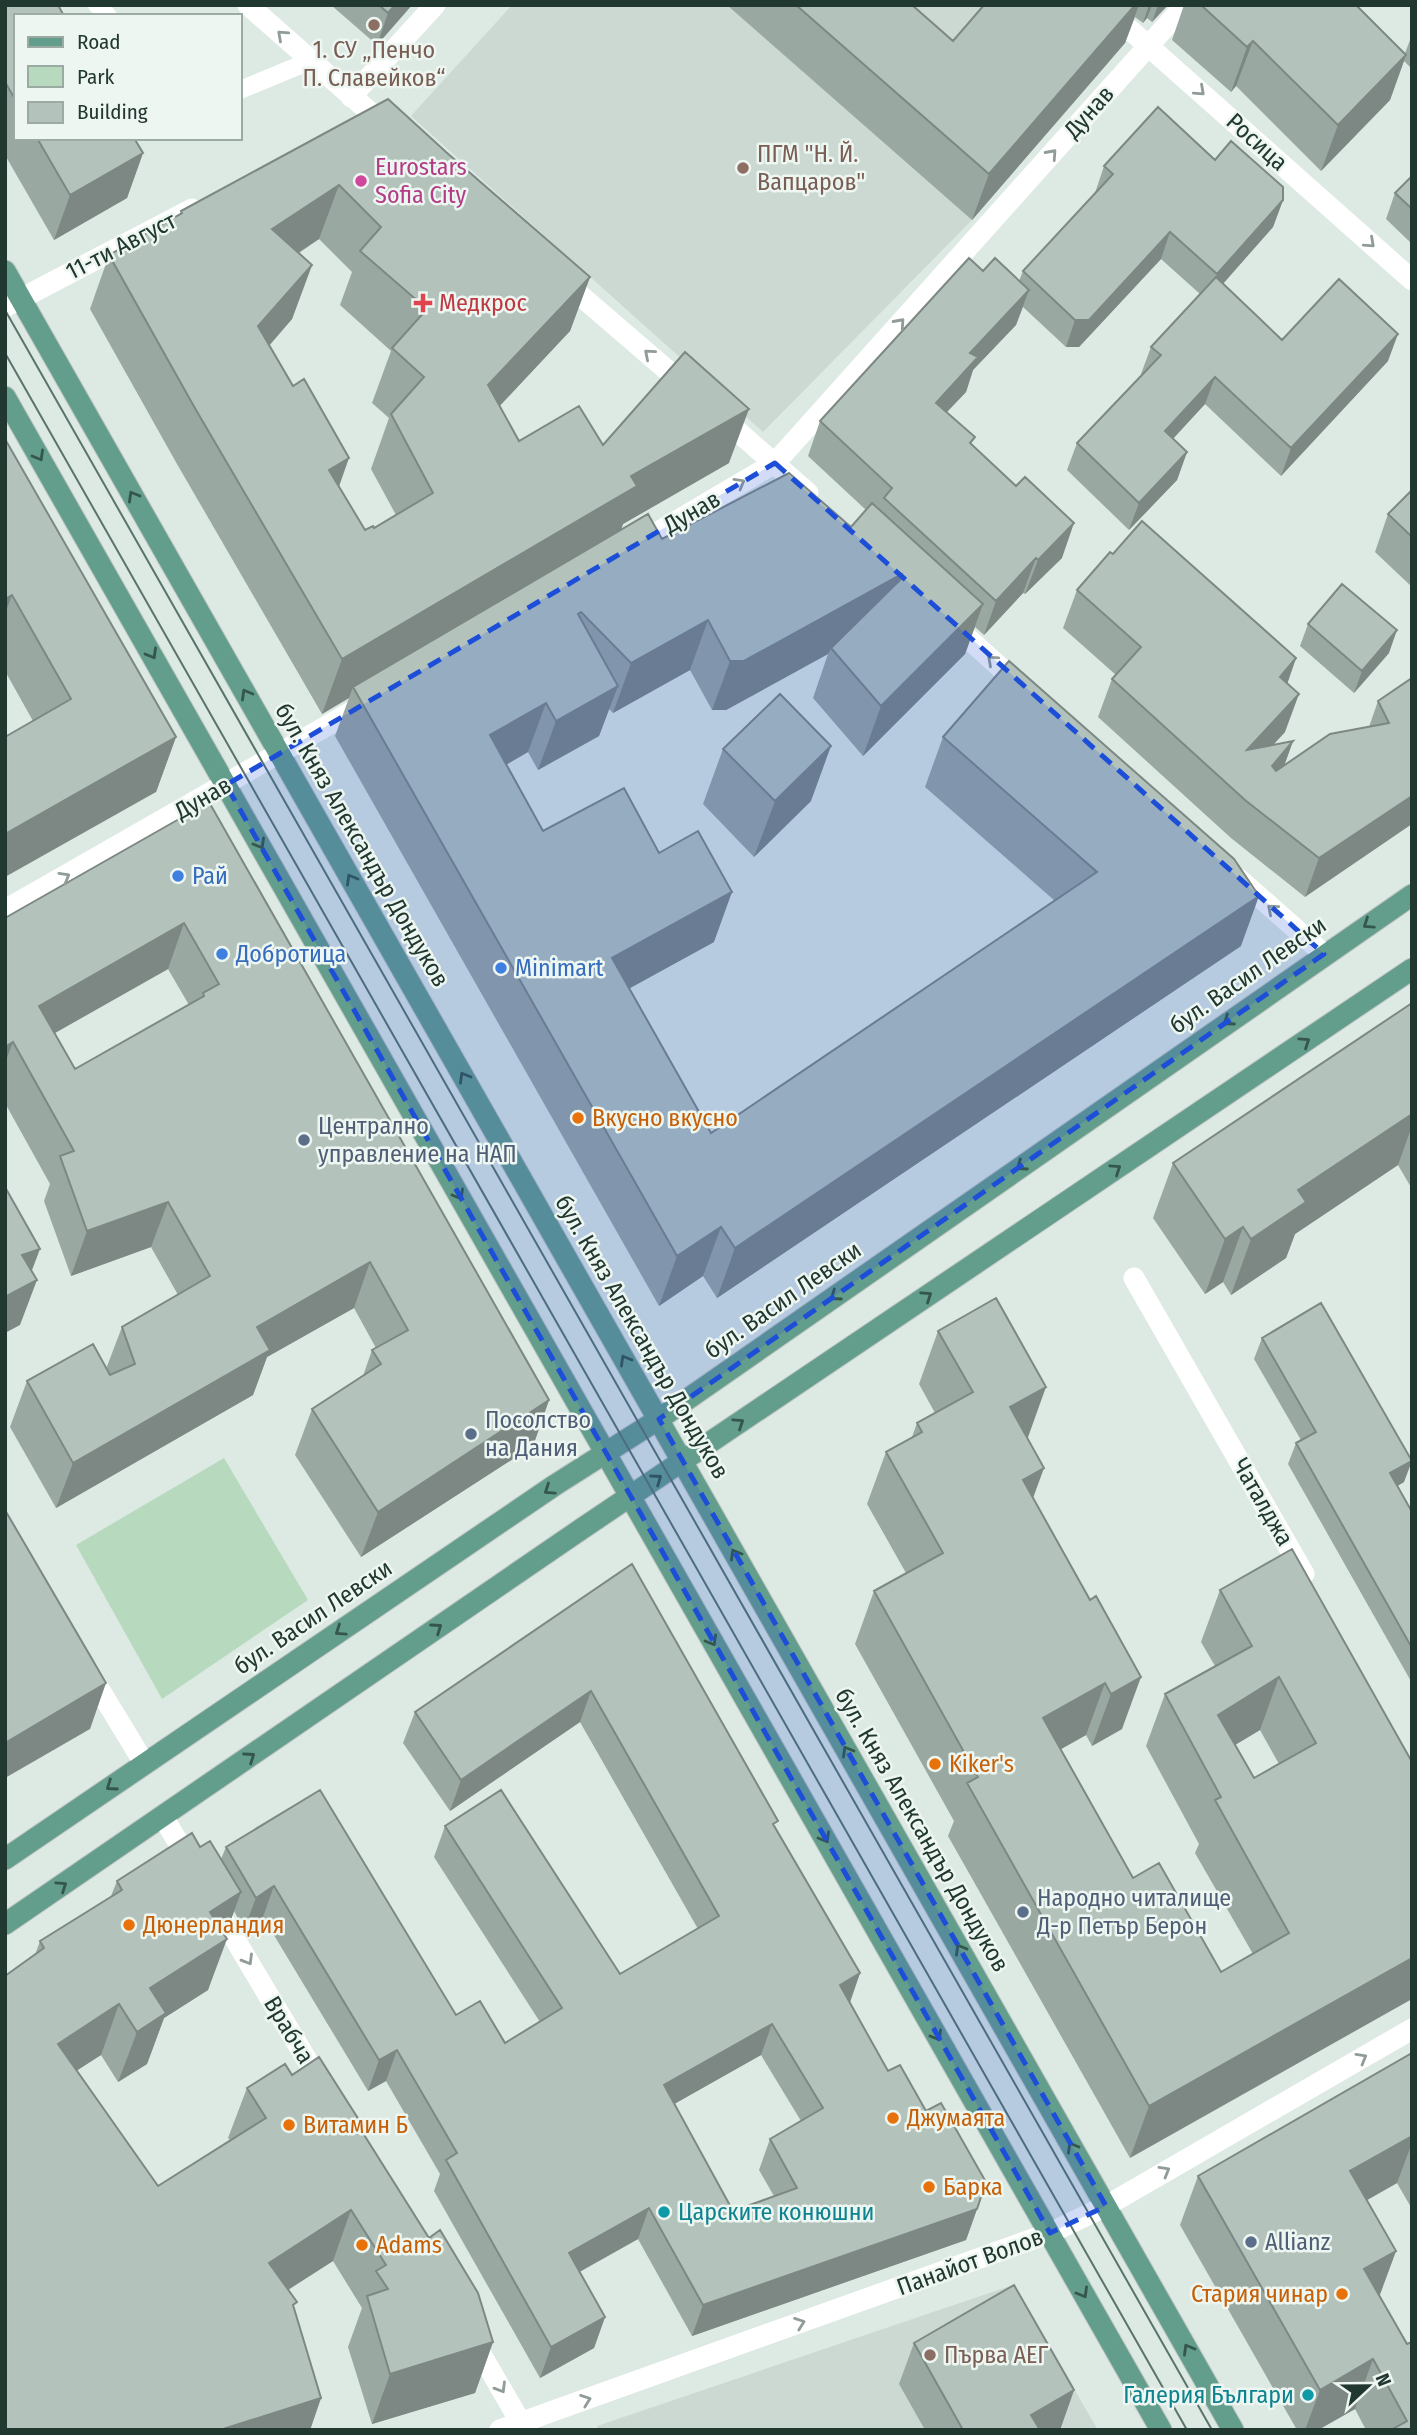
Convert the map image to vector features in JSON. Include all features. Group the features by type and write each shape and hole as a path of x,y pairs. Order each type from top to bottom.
{"main road":[{"name":"бул. Княз Александър Дондуков","path":"5,271 13,303 280,753 1233,2430"},
{"path":"5,397 1161,2430"},
{"name":"бул. Васил Левски","path":"5,1859 606,1452 659,1419 1412,895"},
{"path":"5,1924 631,1496 1412,969"}],"street":[{"path":"248,5 401,140"},
{"path":"351,97 435,5"},
{"name":"Росица","path":"1102,5 1412,280"},
{"name":"Дунав","path":"619,555 775,463 1185,5"},
{"name":"11-ти Август","path":"13,303 209,201"},
{"path":"549,268 826,510"},
{"path":"939,612 1042,705"},
{"name":"Дунав","path":"5,910 379,696"},
{"path":"1229,870 1324,954"},
{"name":"Чаталджа","path":"1134,1278 1315,1593"},
{"path":"75,1648 144,1763"},
{"name":"Врабча","path":"163,1817 331,2102"},
{"name":"Панайот Волов","path":"500,2430 1050,2234 1106,2206 1412,2029"},
{"path":"458,2316 522,2423"}],"lane":[{"path":"242,89 310,61"}],"highlighted area":[{"path":"775,463 1324,954 659,1419 1106,2206 1050,2233 226,785"}],"shaded area":[{"name":"ПГМ \"Н. Й. Вапцаров\"","path":"512,5 1044,5 1109,62 972,220 763,432 411,116"},
{"name":"Първа АЕГ","path":"1013,2285 1098,2430 598,2430 597,2426"}],"green space":[{"path":"224,1458 308,1600 162,1699 76,1545"}],"building":[{"path":"5,5 58,5 63,14 14,14 14,98 5,82"},
{"path":"379,5 395,5 388,13"},
{"path":"796,5 912,5 953,41 984,5 1135,5 989,174"},
{"path":"1201,5 1356,5 1406,55 1338,125 1253,41 1247,47"},
{"path":"388,99 590,277 488,385 519,441 579,406 603,445 685,352 749,409 631,476 637,486 342,659 109,255 182,213 181,211","holes":["339,185 381,227 360,251 427,309 392,348 424,377 391,414 433,493 374,528 373,526 365,530 329,470 349,458 304,379 293,386 258,326 312,265 272,229"]},
{"path":"1158,107 1215,160 1231,141 1283,187 1283,200 1217,274 1170,232 1089,320 1075,320 1023,271 1113,174 1104,166"},
{"path":"38,140 135,140 143,153 70,195"},
{"path":"1412,176 1412,209 1395,193"},
{"path":"969,258 983,271 995,258 1029,290 970,353 978,357 936,403 975,437 970,443 1016,486 1025,477 1074,523 1038,560 1036,558 996,601 884,498 892,488 820,421"},
{"path":"1216,277 1282,340 1339,279 1398,334 1291,448 1215,377 1165,431 1187,452 1139,503 1077,443 1161,355 1151,347"},
{"path":"5,439 176,737 5,834 5,737 71,699 12,595 5,599"},
{"path":"789,473 851,527 872,503 983,604 881,706 831,648 903,577 902,574 744,661 730,661 708,620 631,663 581,612 578,614 618,686 556,721 546,703 490,735 543,831 624,788 659,853 698,831 732,892 612,958 711,1133 1097,872 943,737 1009,661 1234,859 1259,896 735,1248 721,1227 677,1256 353,687 648,514 662,539"},
{"path":"1412,490 1412,537 1388,514"},
{"path":"1142,521 1296,658 1280,677 1299,694 1247,750 1293,741 1272,766 1276,771 1330,734 1389,723 1378,701 1412,678 1412,796 1319,858 1245,800 1112,679 1141,647 1077,590"},
{"path":"1342,584 1397,630 1362,671 1308,624"},
{"path":"780,694 831,746 775,801 723,749"},
{"path":"209,802 549,1400 378,1512 312,1409 381,1364 372,1350 408,1330 370,1262 257,1327 270,1350 73,1463 27,1381 93,1344 110,1375 135,1364 122,1327 210,1276 168,1202 87,1231 60,1156 74,1151 13,1042 5,1047 5,918","holes":["184,923 219,984 203,993 204,996 75,1069 39,1006"]},
{"path":"1412,1003 1412,1114 1298,1190 1306,1202 1251,1239 1243,1227 1225,1239 1173,1163"},
{"path":"5,1187 40,1249 22,1255 37,1280 5,1297"},
{"path":"996,1298 1046,1387 1010,1407 1044,1468 1023,1480 1090,1600 1096,1596 1141,1677 1111,1694 1105,1683 1043,1718 1133,1878 1159,1863 1221,1972 1289,1933 1215,1800 1221,1797 1165,1694 1252,1646 1220,1590 1292,1549 1412,1762 1412,1958 1149,2106 967,1783 978,1777 874,1591 943,1553 886,1452 922,1432 917,1423 973,1392 938,1331","holes":["1279,1677 1316,1743 1254,1778 1218,1715"]},
{"path":"1321,1303 1412,1461 1390,1473 1412,1512 1412,1648 1296,1443 1316,1432 1262,1338"},
{"path":"5,1510 106,1683 5,1743"},
{"path":"632,1564 778,1821 773,1824 860,1973 840,1985 888,2071 900,2065 926,2111 941,2103 986,2182 977,2209 703,2305 649,2208 569,2253 605,2317 551,2347 446,2160 457,2153 397,2050 379,2060 274,1886 256,1898 226,1847 320,1790 456,2015 480,2001 505,2043 562,2008 445,1826 501,1790 620,1974 719,1916 591,1691 461,1780 415,1712","holes":["772,2024 823,2108 770,2139 797,2188 733,2211 664,2085"]},
{"path":"192,1833 200,1847 210,1841 241,1892 210,1912 227,1939 150,1988 166,2013 137,2032 119,2004 58,2044 158,2186 266,2118 247,2088 285,2064 292,2075 319,2057 359,2120 356,2122 429,2238 440,2230 478,2293 493,2342 390,2374 367,2296 388,2289 376,2271 386,2265 351,2210 269,2263 297,2302 293,2305 321,2398 220,2430 5,2430 5,1976 44,1948 40,1941 122,1890 117,1881"},
{"path":"1412,2053 1412,2136 1350,2171 1396,2251 1364,2269 1407,2344 1412,2342 1412,2430 1391,2430 1407,2421 1373,2359 1320,2390 1198,2176"},
{"path":"1014,2285 1074,2390 1031,2415 1040,2430 963,2430 914,2343"}],"tram line":[{"path":"5,310 1212,2430"},
{"path":"5,353 1187,2430"}],"place":[{"name":"1. СУ „Пенчо П. Славейков“","path":"374,25"},
{"name":"ПГМ \"Н. Й. Вапцаров\"","path":"743,168"},
{"name":"Eurostars Sofia City","path":"361,181"},
{"name":"Медкрос","path":"423,303"},
{"name":"Рай","path":"178,876"},
{"name":"Добротица","path":"222,954"},
{"name":"Minimart","path":"501,968"},
{"name":"Вкусно вкусно","path":"578,1118"},
{"name":"Централно управление на НАП","path":"304,1140"},
{"name":"Посолство на Дания","path":"471,1434"},
{"name":"Kiker's","path":"935,1764"},
{"name":"Народно читалище Д-р Петър Берон","path":"1023,1912"},
{"name":"Дюнерландия","path":"129,1925"},
{"name":"Джумаята","path":"893,2118"},
{"name":"Витамин Б","path":"289,2125"},
{"name":"Барка","path":"929,2187"},
{"name":"Царските конюшни","path":"664,2212"},
{"name":"Allianz","path":"1251,2242"},
{"name":"Adams","path":"362,2245"},
{"name":"Стария чинар","path":"1342,2294"},
{"name":"Първа АЕГ","path":"930,2355"},
{"name":"Галерия Българи","path":"1308,2395"}]}
